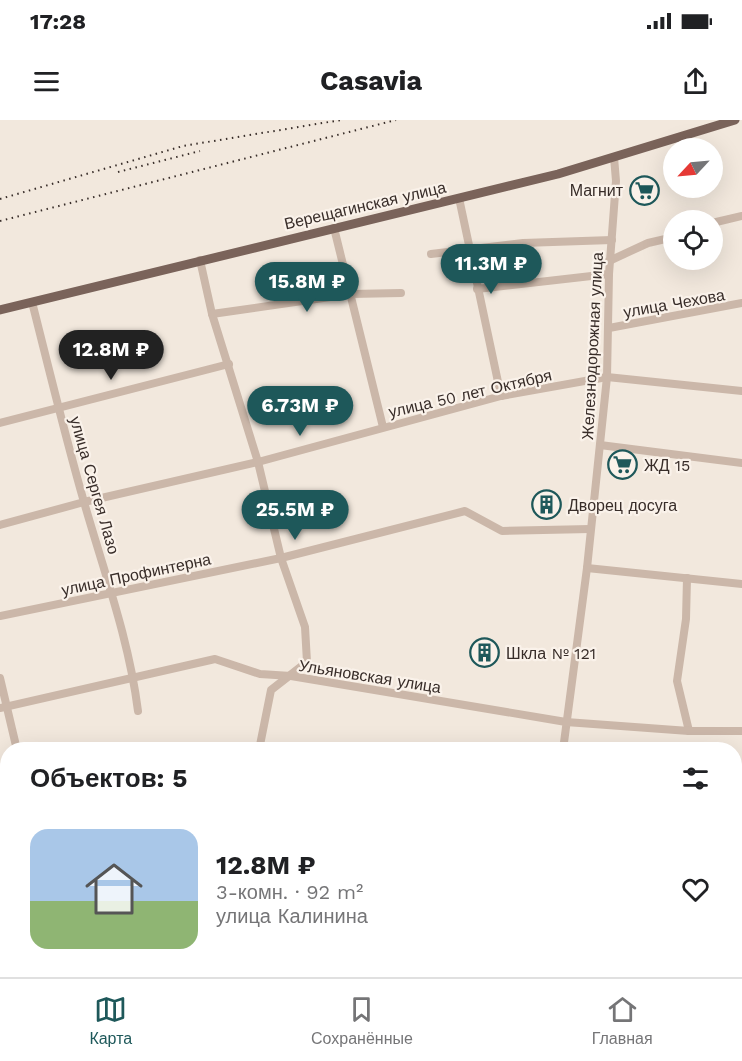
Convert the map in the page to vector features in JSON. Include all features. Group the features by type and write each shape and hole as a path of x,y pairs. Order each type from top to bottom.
{"main road":[{"name":"Верещагинская улица","path":"0,310 459,198 614,157 735,120"}],"street":[{"name":"Железнодорожная улица","path":"564,742 587,568 607,377 609,261 616,181 614,157"},
{"path":"459,198 501,396"},
{"path":"723,221 742,216"},
{"path":"334,228 383,427"},
{"path":"431,254 523,243 612,240"},
{"path":"609,261 648,243 663,240"},
{"path":"200,260 212,314 258,462 281,558 305,627 307,662 271,690 261,742"},
{"path":"477,289 609,274"},
{"path":"212,314 351,294 401,293"},
{"name":"улица Сергея Лазо","path":"32,302 84,502 113,593 134,679 138,711"},
{"name":"улица Чехова","path":"609,328 742,303"},
{"path":"0,423 229,364"},
{"name":"улица 50 лет Октября","path":"0,525 84,502 258,462 501,396 607,377 742,391"},
{"path":"600,445 742,463"},
{"name":"улица Профинтерна","path":"0,616 281,558 465,512 502,531 590,529"},
{"path":"587,568 742,584"},
{"path":"687,578 686,619 677,681 689,731"},
{"name":"Ульяновская улица","path":"3,707 216,659 260,674 291,676 566,722 689,731 742,731"},
{"path":"0,678 3,707 14,742"}],"railway":[{"path":"0,199 183,146 341,120"},
{"path":"0,221 396,120"},
{"path":"118,172 200,151"}],"place":[{"name":"Магнит","path":"644,190"},
{"name":"ЖД 15","path":"623,465"},
{"name":"Дворец досуга","path":"547,505"},
{"name":"Шкла № 121","path":"485,653"}]}
